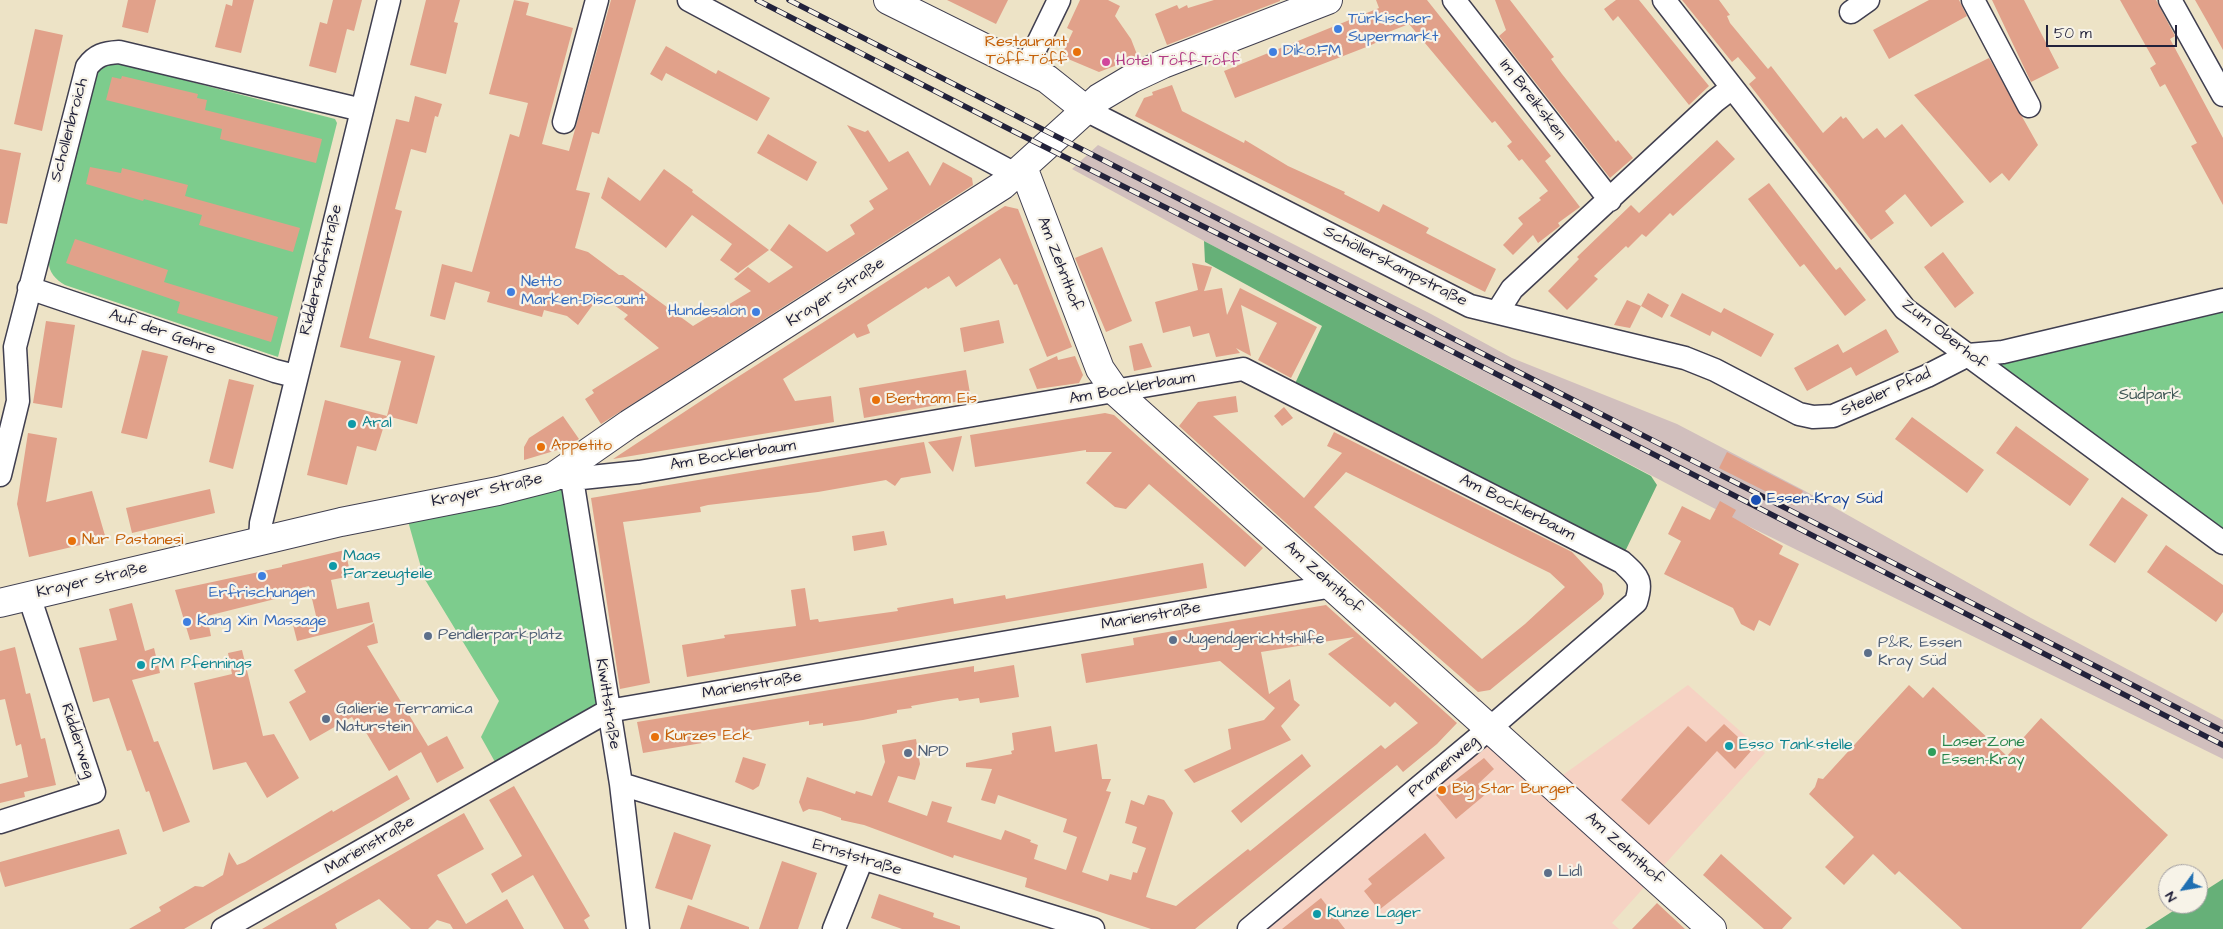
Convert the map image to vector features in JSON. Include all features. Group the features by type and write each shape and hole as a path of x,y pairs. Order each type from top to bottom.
{"main road":[{"path":"888,0 1047,79 1086,110"},
{"name":"Krayer Straße","path":"0,603 260,541 563,478 630,424 1003,185 1086,110 1116,87 1140,74 1328,0"},
{"name":"Am Zehnthof","path":"1019,170 1100,369 1116,392 1712,929"}],"street":[{"name":"Riddershofstraße","path":"260,541 261,523 295,376 389,0"},
{"path":"564,122 597,0"},
{"path":"689,0 1019,170"},
{"path":"1026,68 1059,0"},
{"name":"Im Breiksken","path":"1454,0 1610,200"},
{"name":"Zum Oberhof","path":"1664,0 1905,309 2223,543"},
{"path":"1974,0 2029,106"},
{"path":"2170,0 2223,95"},
{"name":"Schollenbroich","path":"0,475 18,401 15,347 87,67 94,57 108,52 119,52 362,110"},
{"path":"1498,312 1512,289 1715,101 1732,88"},
{"name":"Schöllerskampstraße","path":"1086,110 1470,306 1498,312"},
{"name":"Auf der Gehre","path":"29,288 295,376"},
{"name":"Steeler Pfad","path":"1498,312 1685,358 1714,370 1799,414 1813,417 1833,416 1927,376 1968,355 2003,352 2223,300"},
{"name":"Am Bocklerbaum","path":"563,478 639,472 1244,369 1622,562 1640,581 1640,590 1636,602"},
{"name":"Kiwittstraße","path":"563,478 621,784 638,929"},
{"name":"Marienstraße","path":"223,929 608,711 1333,586"},
{"name":"Ridderweg","path":"0,822 94,792 30,596"},
{"name":"Pramenweg","path":"1249,929 1490,728 1636,602"},
{"name":"Ernststraße","path":"621,784 1093,929"},
{"path":"834,929 862,859"}],"shaded area":[{"path":"1098,145 1431,314 1512,358 1677,424 1805,491 2031,618 2223,720 2223,759 1744,524 1204,241 1072,169"},
{"path":"1688,685 1765,753 1612,923 1619,929 1250,929 1489,731 1549,785"}],"green space":[{"path":"118,63 335,119 337,123 278,357 65,285 51,272 49,261 94,76 104,65"},
{"path":"1204,241 1651,476 1657,485 1621,560 1291,392 1322,326 1205,262"},
{"name":"Südpark","path":"2223,305 2223,541 1977,358"},
{"path":"571,481 605,709 499,769 481,737 499,701 424,578 406,514"},
{"path":"2223,879 2223,929 2145,929 2168,914 2208,914 2208,889"}],"building":[{"path":"128,0 156,0 148,33 122,27"},
{"path":"233,0 254,0 241,53 215,47 226,4 232,6"},
{"path":"333,0 362,0 354,31 347,29 336,73 309,66 320,22 327,24"},
{"path":"426,0 460,0 454,22 458,23 446,74 410,65"},
{"path":"514,0 529,3 526,15 573,28 542,144 569,151 611,0 636,0 599,134 592,132 576,190 590,193 575,248 588,252 619,275 623,275 693,326 751,291 734,279 748,267 769,283 793,267 770,250 789,224 827,252 855,234 850,225 874,209 869,201 888,189 847,125 865,132 868,130 889,162 908,151 930,186 943,162 972,178 973,185 601,424 585,399 594,393 592,390 659,348 624,319 628,315 600,295 578,325 567,316 544,310 542,317 487,302 490,292 455,282 445,320 430,316 442,264 472,272 510,134 519,137 528,103 489,94"},
{"path":"947,0 1008,0 996,24"},
{"path":"1080,0 1108,0 1120,6 1115,16 1131,39 1138,57 1099,72 1061,56 1073,31 1067,28"},
{"path":"1214,0 1280,1 1167,45 1155,14 1177,5 1179,9 1187,5 1188,8"},
{"path":"1376,0 1427,0 1551,156 1545,161 1580,207 1558,223 1560,226 1538,243 1533,235 1513,255 1503,245 1523,224 1518,218 1541,200 1539,198 1548,191 1522,159 1519,161 1507,146 1512,142 1495,121 1492,123 1409,24 1386,33 1388,37 1369,46 1235,98 1224,71 1379,8"},
{"path":"1495,0 1510,0 1554,57 1551,59 1562,74 1616,142 1618,140 1633,158 1610,178 1499,36 1506,30"},
{"path":"1616,0 1639,0 1709,86 1689,105 1618,16 1613,21 1604,9"},
{"path":"1682,0 1719,0 1730,15 1727,16 1730,23 1768,69 1771,66 1823,133 1841,116 1843,119 1846,117 1863,139 1877,128 1885,138 1902,124 1964,202 1931,227 1905,194 1885,211 1894,223 1871,240 1749,84 1756,78 1738,57 1732,62"},
{"path":"1929,0 1959,0 1967,16 1889,59 1873,30"},
{"path":"1992,0 2024,0 2059,68 2031,82"},
{"path":"2120,0 2156,0 2175,36 2170,39 2223,138 2223,205 2191,146 2197,143 2165,84 2160,87 2150,68 2156,64"},
{"path":"2195,0 2223,0 2223,50 2207,21"},
{"path":"35,29 63,35 42,131 14,124"},
{"path":"666,46 716,74 718,70 770,98 757,121 666,73 662,81 650,74"},
{"path":"1989,58 2038,145 2009,181 2002,173 1990,183 1914,95"},
{"path":"122,76 198,94 197,98 207,100 205,110 322,139 316,163 220,139 222,129 106,100 112,77 121,79"},
{"path":"1172,85 1182,111 1244,143 1245,140 1288,166 1345,192 1344,194 1379,212 1383,204 1429,228 1426,233 1496,269 1485,292 1135,116 1144,98 1153,95 1152,92"},
{"path":"415,96 442,104 438,117 435,116 426,153 411,149 395,209 402,211 369,338 435,356 417,424 387,416 401,361 340,347 396,119 409,122"},
{"path":"768,134 817,162 807,181 757,153"},
{"path":"1717,140 1735,159 1673,216 1670,213 1646,237 1642,234 1628,248 1626,246 1594,276 1598,279 1567,310 1548,291 1579,259 1577,257 1631,205 1639,213"},
{"path":"0,149 21,153 7,224 0,223"},
{"path":"90,167 121,173 122,168 188,185 185,196 300,228 293,252 199,225 202,215 144,199 143,201 86,184"},
{"path":"664,169 769,250 738,273 720,260 732,244 692,215 666,248 601,198 608,177 640,201"},
{"path":"1769,183 1836,270 1840,267 1866,300 1845,316 1804,264 1800,267 1748,199"},
{"path":"1005,206 1018,209 1072,347 1047,357 1017,284 1014,285 1000,258 956,287 949,276 928,289 926,287 867,325 870,333 857,338 854,333 783,379 795,401 831,396 834,422 613,459 719,389"},
{"path":"75,239 168,270 164,282 278,317 271,342 177,313 180,302 66,263"},
{"path":"1102,247 1132,321 1106,332 1075,258"},
{"path":"1943,252 1974,293 1955,308 1924,267"},
{"path":"1192,263 1212,267 1204,291 1222,288 1227,315 1240,288 1317,327 1291,378 1258,360 1277,323 1241,305 1251,356 1236,348 1240,353 1216,357 1209,333 1193,337 1190,326 1163,333 1155,302 1198,290"},
{"path":"1648,293 1669,305 1662,318 1641,306"},
{"path":"1682,293 1721,313 1724,308 1774,334 1761,357 1712,331 1710,336 1670,316"},
{"path":"1627,300 1641,306 1630,328 1614,325"},
{"path":"999,320 1004,343 964,352 960,328"},
{"path":"46,321 75,325 62,408 33,403"},
{"path":"1886,329 1899,352 1856,376 1851,367 1807,391 1794,368 1838,344 1843,353"},
{"path":"1142,343 1152,367 1134,371 1129,346"},
{"path":"142,350 168,356 147,439 121,433"},
{"path":"1057,356 1058,360 1075,356 1083,375 1079,383 1037,389 1029,369"},
{"path":"966,370 971,399 864,418 859,388"},
{"path":"229,379 254,385 233,469 209,462"},
{"path":"1236,396 1238,412 1213,416 1304,498 1342,453 1327,446 1334,432 1572,552 1602,584 1604,594 1601,599 1490,690 1478,692 1348,579 1179,426 1198,402","holes":["1346,472 1550,573 1565,587 1525,624 1482,659 1314,507"]},
{"path":"325,400 387,416 376,451 357,446 347,485 307,475"},
{"path":"1284,407 1293,418 1282,426 1274,416"},
{"path":"1105,413 1114,415 1263,548 1245,567 1149,484 1126,509 1115,507 1086,483 1112,452 1086,452 1086,450 975,467 970,435"},
{"path":"563,416 579,439 564,448 524,460 524,447 529,438"},
{"path":"1912,417 1984,470 1967,493 1895,439"},
{"path":"2016,426 2089,479 2070,506 1996,453"},
{"path":"28,433 57,438 46,502 92,491 106,539 29,557 17,504"},
{"path":"962,436 953,472 928,442"},
{"path":"924,442 931,473 901,478 895,486 886,480 818,492 708,505 700,507 701,512 623,522 650,683 620,689 591,498"},
{"path":"1727,452 1803,491 1795,506 1719,468"},
{"path":"210,489 215,513 132,533 126,508"},
{"path":"2122,497 2148,515 2115,563 2089,545"},
{"path":"1720,501 1736,510 1732,517 1783,546 1779,554 1799,564 1770,626 1759,620 1754,631 1741,624 1733,608 1664,574 1681,541 1668,534 1682,506 1710,520"},
{"path":"884,531 887,545 854,551 852,536"},
{"path":"2166,545 2223,585 2223,612 2216,622 2147,572"},
{"path":"345,550 351,576 331,580 337,609 369,602 373,622 297,641 293,625 317,620 309,586 274,595 275,599 207,616 211,636 190,640 175,590 282,567 282,565"},
{"path":"1203,563 1207,588 687,677 682,645 725,638 724,635 796,626 791,590 805,588 810,620 818,619 819,622 898,611 897,608 953,598 954,604 1005,595 1006,599"},
{"path":"132,603 145,651 154,648 160,673 132,680 154,742 158,741 190,822 163,832 149,791 146,792 131,750 127,751 109,698 93,702 79,648 117,640 109,609"},
{"path":"1326,605 1457,723 1437,744 1403,772 1397,765 1195,929 1151,929 1025,887 1027,878 954,855 953,858 864,825 841,820 841,818 821,811 809,809 803,812 799,802 807,777 855,794 856,791 872,796 885,762 882,745 916,739 920,764 915,780 898,776 888,802 927,816 932,801 952,807 947,822 1001,840 1005,830 1031,840 1030,842 1038,845 1034,859 1066,870 1077,837 1063,832 1067,819 998,795 995,804 981,800 992,769 966,767 966,763 1012,754 1011,751 1014,750 1012,733 1051,726 1055,752 1097,744 1102,779 1111,779 1106,791 1111,792 1082,872 1108,881 1110,874 1131,880 1133,872 1137,873 1146,848 1132,843 1137,827 1125,823 1131,800 1144,805 1148,795 1164,800 1173,813 1146,897 1176,906 1248,849 1250,851 1381,745 1385,749 1418,723 1395,702 1390,707 1328,654 1354,637 1261,652 1269,694 1290,679 1294,700 1300,705 1281,726 1291,740 1194,783 1184,770 1231,749 1228,729 1264,720 1275,708 1220,661 1086,683 1081,654 1134,645 1133,638"},
{"path":"374,623 378,643 367,646 428,746 447,736 464,768 437,783 421,752 389,771 364,729 360,731 352,717 310,741 289,702 306,692 294,670"},
{"path":"15,647 26,694 30,693 41,739 45,738 56,785 24,792 25,797 0,803 0,784 28,777 21,744 16,746 5,699 0,700 0,651"},
{"path":"242,650 263,736 274,734 299,778 267,798 246,762 213,770 194,683 232,674 228,653"},
{"path":"1014,665 1019,697 980,703 979,698 959,701 958,698 944,700 911,706 912,708 897,710 897,713 863,720 823,726 823,723 809,725 809,721 694,740 702,743 643,753 637,722 974,666 974,672"},
{"path":"1909,685 1923,698 1933,687 2007,756 2041,718 2168,835 2081,929 1962,929 1899,871 1895,875 1873,854 1844,885 1825,867 1854,837 1809,794 1815,787 1818,778 1823,779"},
{"path":"1724,724 1752,750 1735,769 1717,751 1649,825 1621,800 1688,726 1706,742"},
{"path":"1302,754 1311,766 1241,823 1231,811"},
{"path":"743,757 766,764 759,786 753,790 735,782"},
{"path":"1484,758 1494,769 1478,784 1486,794 1456,819 1436,795"},
{"path":"397,775 410,799 376,819 184,929 129,929 161,911 159,907 195,886 203,887 223,875 229,852 237,865 245,862 332,810 333,812"},
{"path":"514,786 590,916 584,920 589,929 564,929 533,875 502,893 491,874 522,856 489,800"},
{"path":"464,813 484,849 437,875 466,924 507,899 524,929 453,929 450,924 437,920 428,929 411,929 379,899 335,924 337,929 262,929"},
{"path":"119,829 127,854 5,887 0,871 0,862"},
{"path":"674,832 711,845 692,900 655,888"},
{"path":"1425,833 1445,858 1379,910 1364,891 1372,884 1368,879"},
{"path":"1721,854 1792,918 1782,929 1764,929 1703,875"},
{"path":"782,861 817,873 798,929 759,929"},
{"path":"879,894 934,913 933,917 960,926 960,929 902,929 871,918"},
{"name":"Kunze Lager","path":"1321,898 1345,929 1282,929"},
{"path":"1657,903 1685,929 1632,929"},
{"path":"688,905 749,927 749,929 680,929"}],"railway":[{"path":"757,0 1418,334 2223,745"},
{"path":"789,0 2223,731"}],"place":[{"name":"Türkischer Supermarkt","path":"1338,29"},
{"name":"Restaurant Töff-Töff","path":"1077,52"},
{"name":"Diko.FM","path":"1273,52"},
{"name":"Hotel Töff-Töff","path":"1106,62"},
{"name":"Netto Marken-Discount","path":"511,292"},
{"name":"Hundesalon","path":"756,312"},
{"name":"Bertram Eis","path":"876,400"},
{"name":"Aral","path":"352,424"},
{"name":"Appetito","path":"541,447"},
{"name":"Essen-Kray Süd","path":"1756,500"},
{"name":"Nur Pastanesi","path":"72,541"},
{"name":"Maas Farzeugteile","path":"333,566"},
{"name":"Erfrischungen","path":"262,576"},
{"name":"Kang Xin Massage","path":"187,622"},
{"name":"Pendlerparkplatz","path":"428,636"},
{"name":"Jugendgerichtshilfe","path":"1173,640"},
{"name":"P&R, Essen Kray Süd","path":"1868,653"},
{"name":"PM Pfennings","path":"141,665"},
{"name":"Galierie Terramica Naturstein","path":"326,719"},
{"name":"Kurzes Eck","path":"655,737"},
{"name":"Esso Tankstelle","path":"1729,746"},
{"name":"LaserZone Essen-Kray","path":"1932,752"},
{"name":"NPD","path":"908,753"},
{"name":"Big Star Burger","path":"1442,790"},
{"name":"Lidl","path":"1548,873"},
{"name":"Kunze Lager","path":"1317,914"}]}
